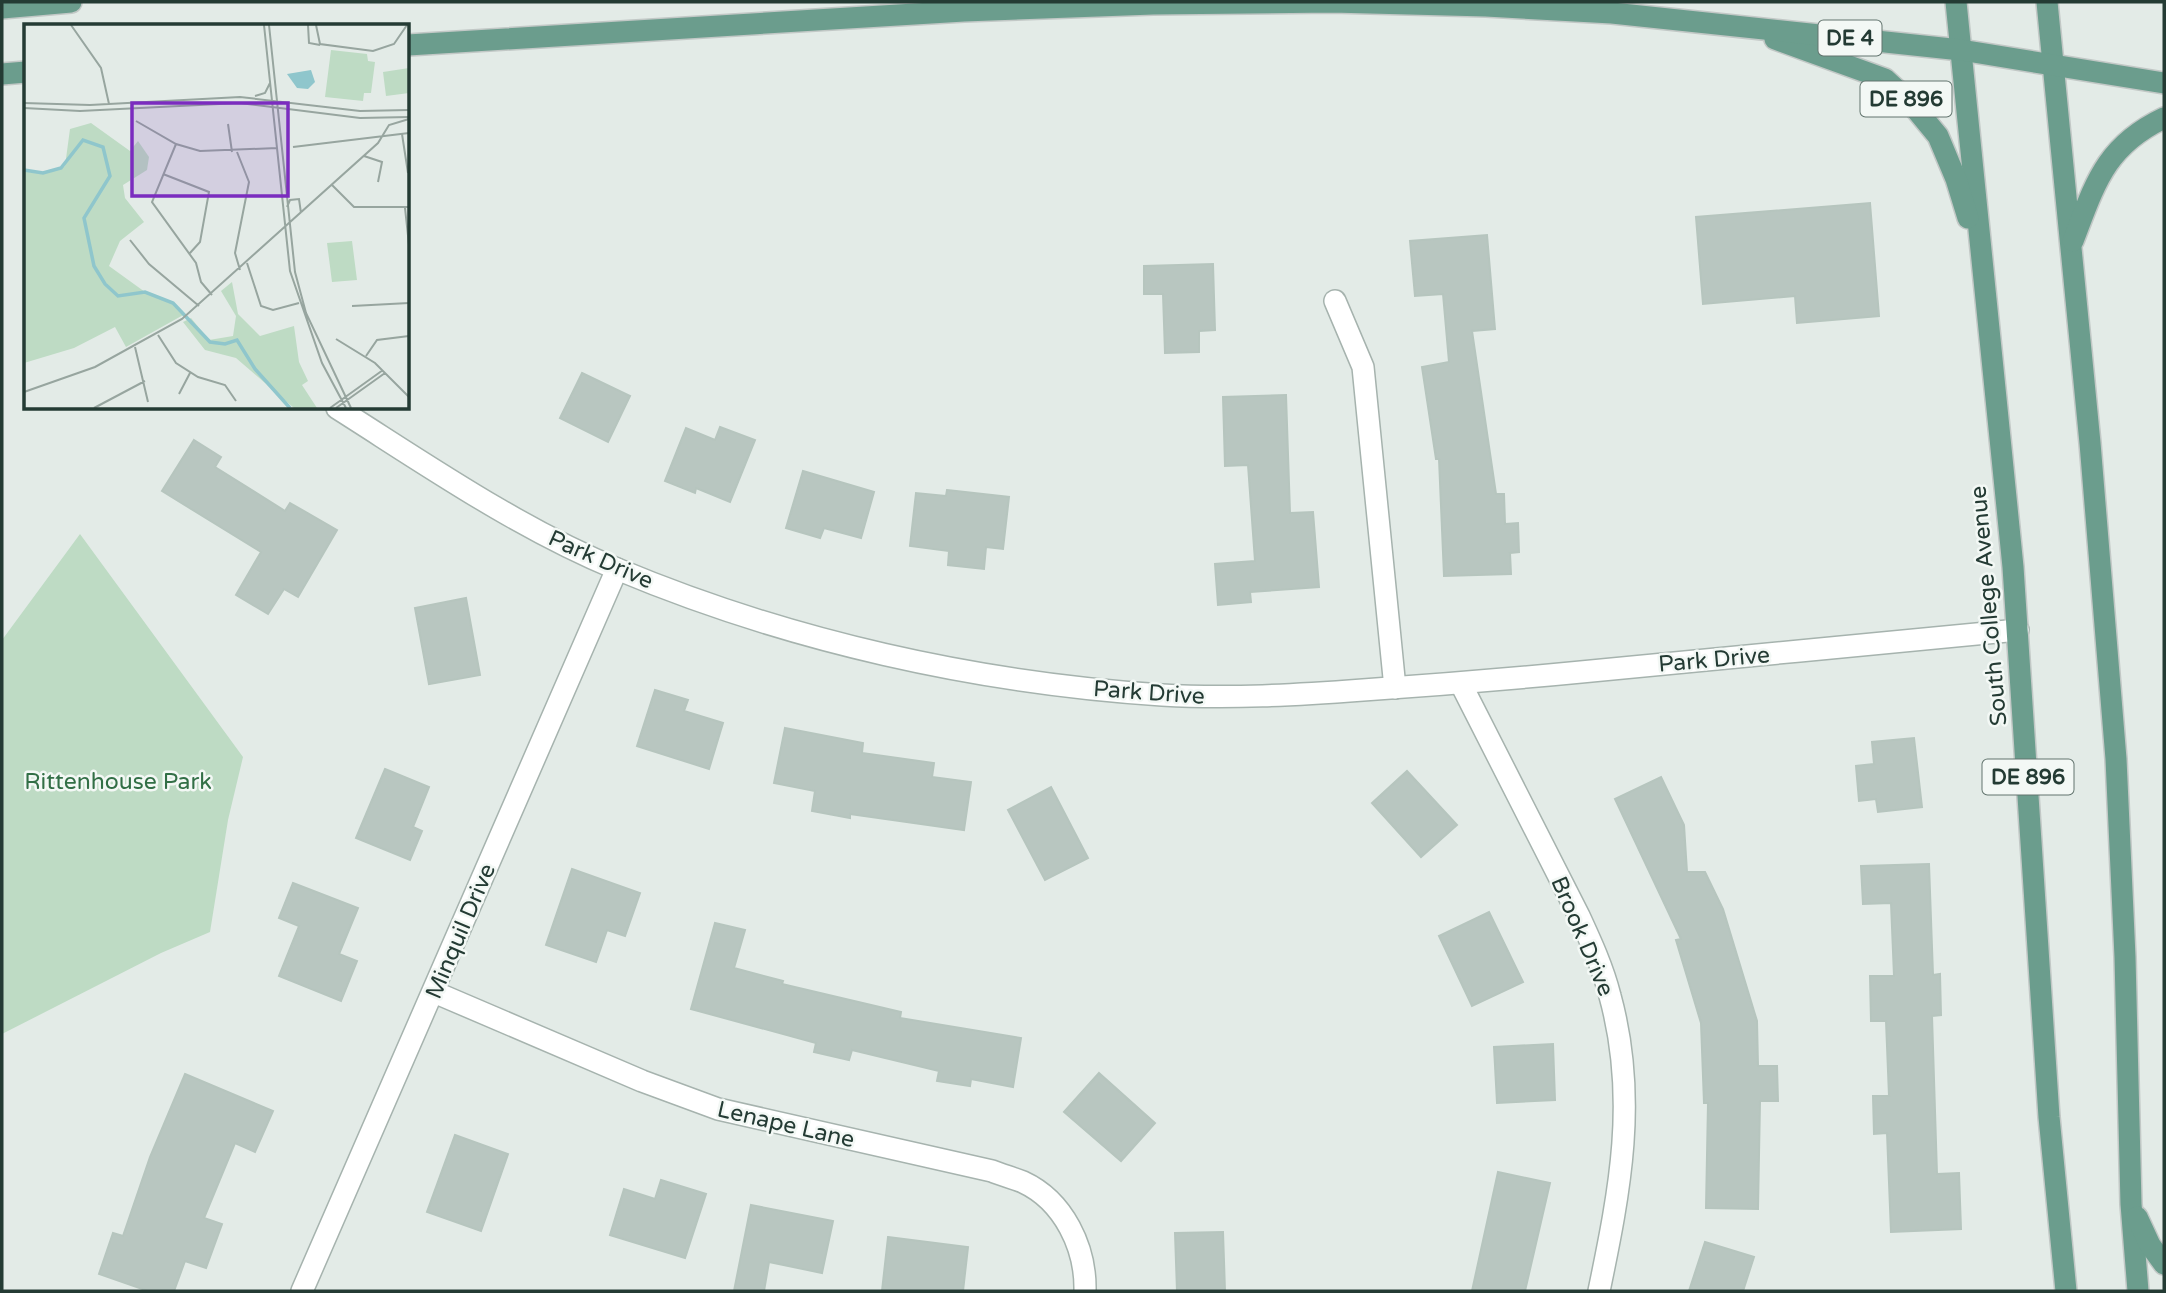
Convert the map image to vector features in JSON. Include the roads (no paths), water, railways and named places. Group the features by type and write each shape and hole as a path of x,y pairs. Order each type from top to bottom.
{"main road":[{"path":"2,8 71,2"},
{"name":"DE 4","path":"410,45 964,11 1153,4 1332,2 1486,5 1612,13 1961,50 2164,83"},
{"name":"South College Avenue","path":"1956,2 2018,630 2049,1117 2066,1291"},
{"path":"2047,2 2116,759 2125,957 2131,1204 2138,1291"},
{"name":"DE 896","path":"1739,26 1885,79 1910,102 1938,136 1956,179 1982,264"},
{"path":"2,74 24,72"},
{"path":"2071,246 2095,185 2114,155 2140,130 2164,118"},
{"path":"2131,1204 2150,1245 2164,1264"}],"street":[{"path":"1335,301 1363,367 1395,688"},
{"name":"Park Drive","path":"340,410 514,517 617,569 747,617 816,636 947,667 1019,679 1164,695 1228,697 1461,684 2018,630"},
{"name":"Minquil Drive","path":"302,1291 617,569"},
{"name":"Brook Drive","path":"1461,684 1585,929 1610,994 1619,1032 1624,1068 1625,1141 1613,1224 1599,1291"},
{"name":"Lenape Lane","path":"434,992 642,1081 718,1109 992,1171 1024,1183 1047,1198 1076,1239 1084,1262 1084,1291"}],"park label":[{"name":"Rittenhouse Park","path":"118,781"}]}
